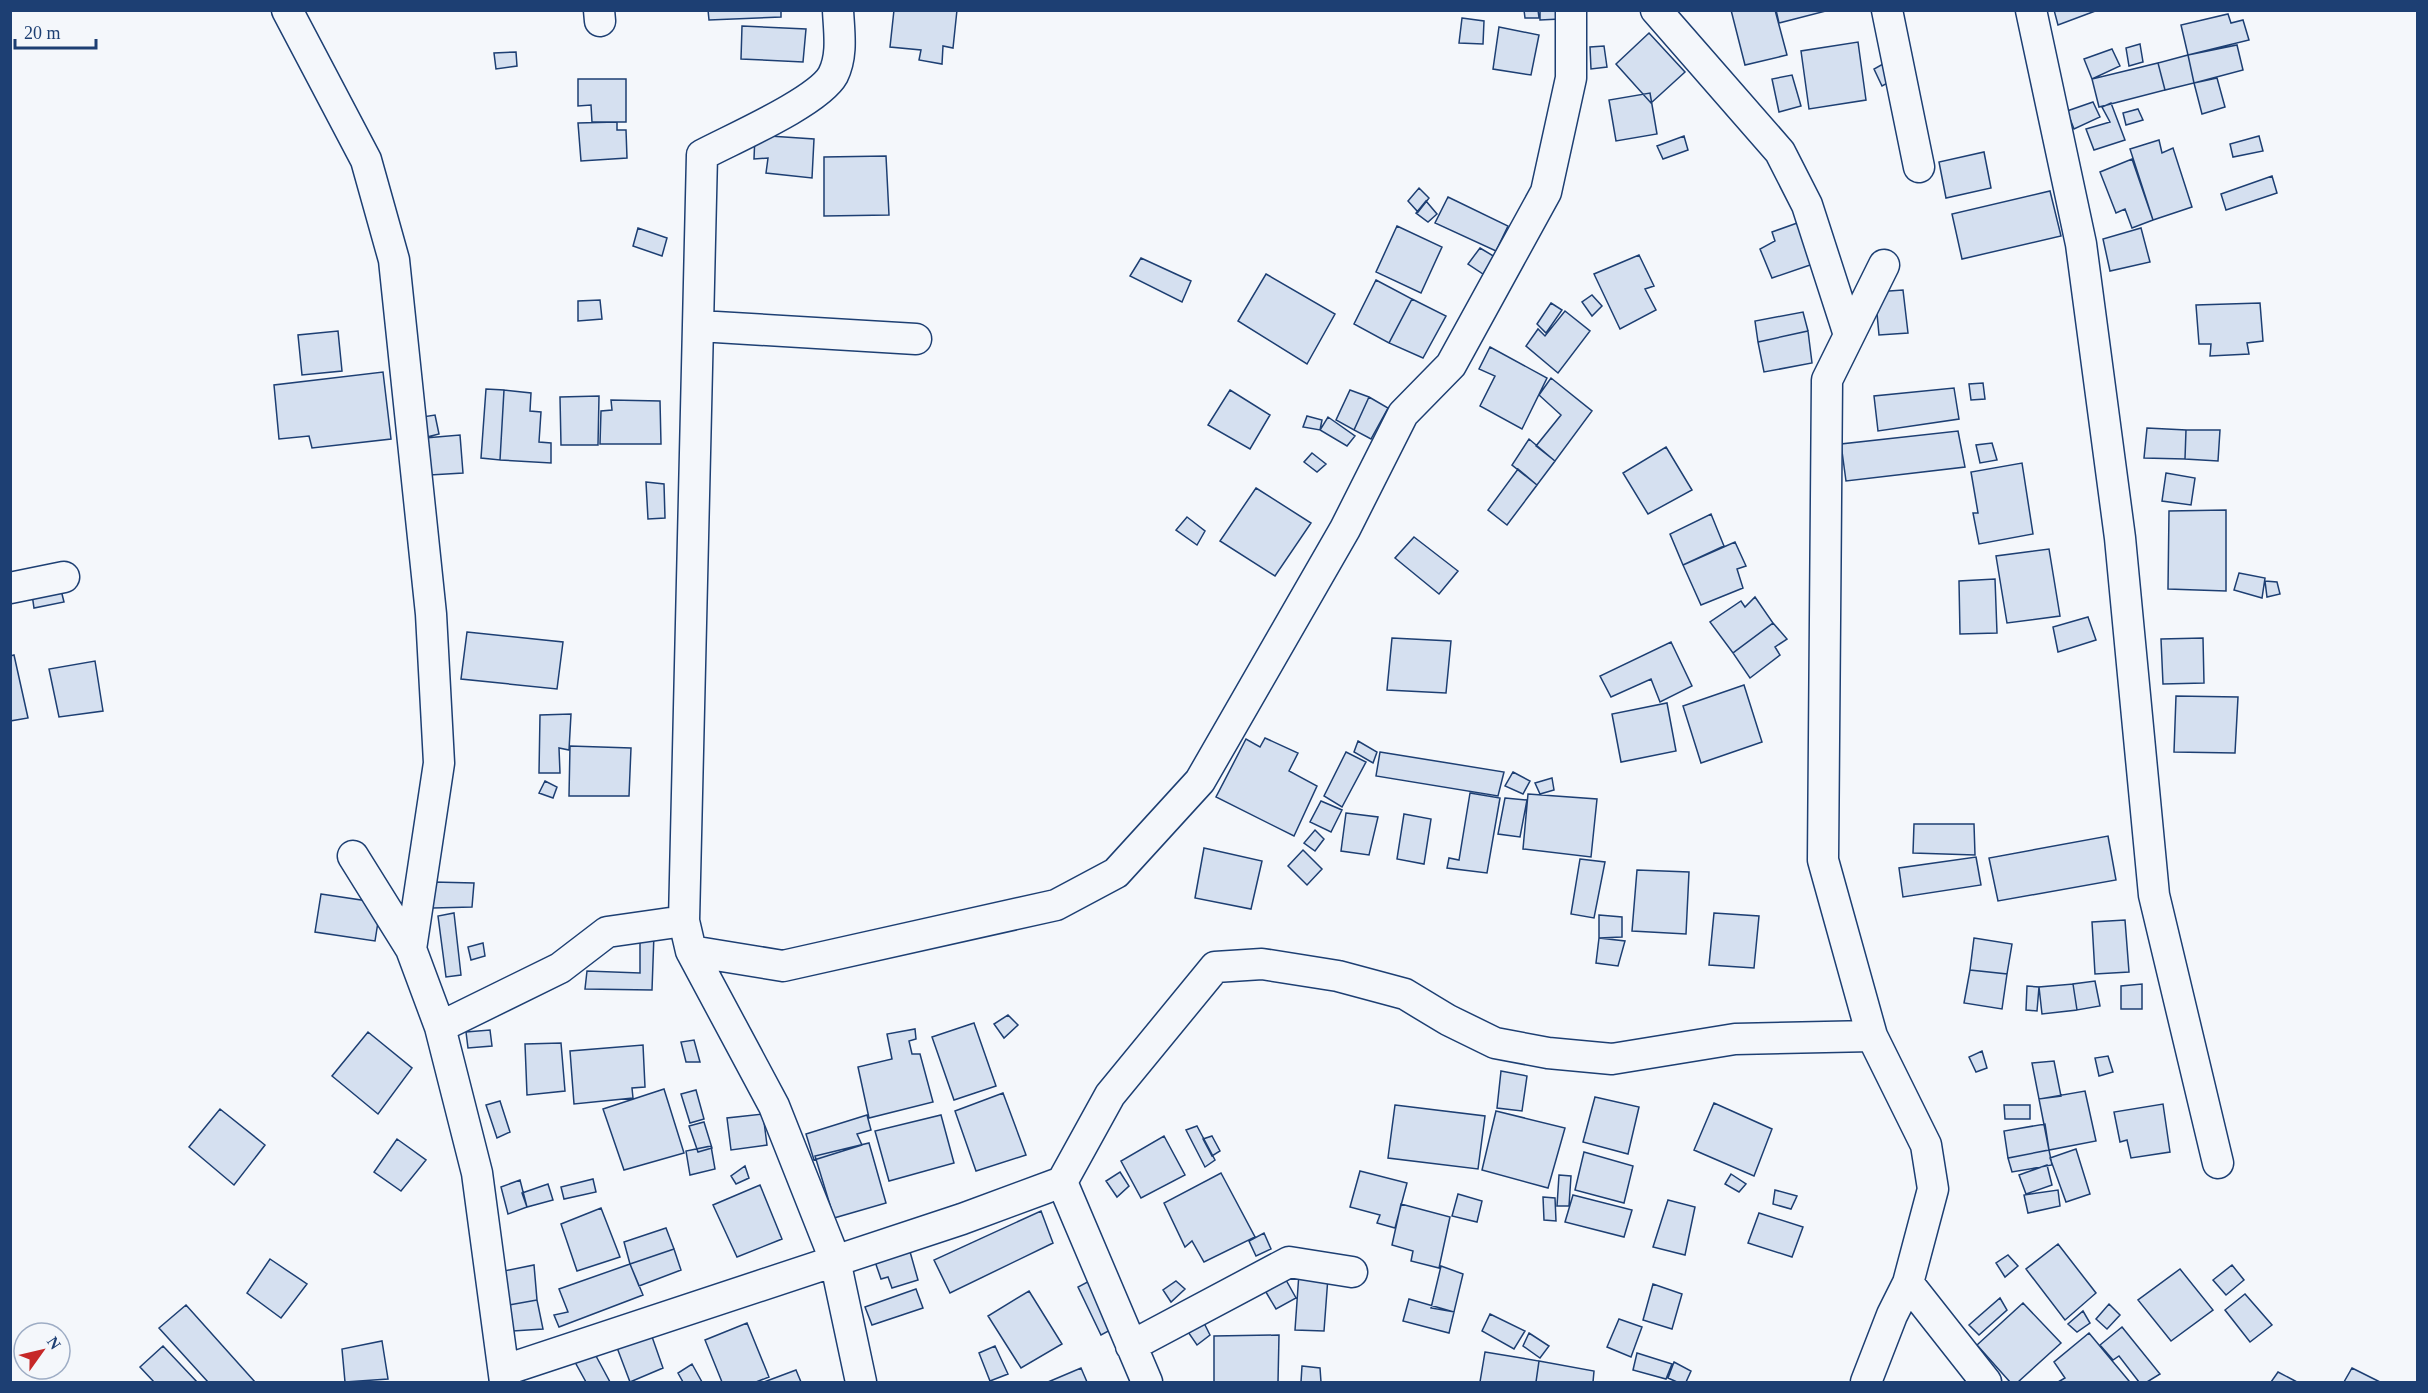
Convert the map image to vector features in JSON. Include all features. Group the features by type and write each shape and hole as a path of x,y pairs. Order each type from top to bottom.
{"street":[{"path":"287,10 366,160 394,260 431,614 439,762 411,949"},
{"path":"838,10 840,55 832,77 804,102 702,155 684,921 691,951 774,1106 835,1260 861,1383"},
{"path":"691,951 783,966 1056,905 1116,873 1200,781 1345,529 1403,414 1451,365 1546,192 1571,78 1571,10"},
{"path":"1656,10 1780,152 1807,205 1849,334"},
{"path":"1887,10 1919,167"},
{"path":"2031,10 2081,244 2120,538 2154,894 2218,1163"},
{"path":"1866,1383 1892,1315 1908,1283 1933,1189 1926,1145 1872,1036 1823,860 1827,380 1884,265"},
{"path":"699,326 916,339"},
{"path":"10,588 64,577"},
{"path":"353,856 411,949 440,1028 477,1173 505,1376 835,1260 962,1219 1062,1182 1110,1095 1215,967 1262,964 1338,976 1405,994 1448,1020 1495,1043 1548,1053 1612,1059 1735,1039 1872,1036"},
{"path":"440,1028 560,968 607,932 684,921"},
{"path":"1062,1182 1147,1383"},
{"path":"1131,1346 1289,1262 1352,1272"},
{"path":"1908,1283 1986,1383"}],"building":[{"path":"708,10 781,10 781,17 709,20"},
{"path":"894,10 957,10 953,48 943,46 942,64 919,60 921,50 890,47"},
{"path":"1524,10 1538,10 1539,18 1525,18"},
{"path":"1540,10 1559,10 1560,19 1540,20"},
{"path":"1731,10 1775,10 1787,55 1745,65"},
{"path":"1776,10 1826,10 1826,11 1779,23"},
{"path":"2054,10 2098,10 2058,25"},
{"path":"2228,14 2231,23 2243,20 2249,40 2188,55 2181,25"},
{"path":"1462,18 1484,21 1483,44 1459,43"},
{"path":"742,26 806,29 803,62 741,59"},
{"path":"1499,27 1539,35 1531,75 1493,69"},
{"path":"1649,33 1685,72 1651,103 1616,64"},
{"path":"1858,42 1866,100 1809,109 1801,51"},
{"path":"2140,44 2143,62 2129,66 2126,48"},
{"path":"2237,45 2243,70 2194,83 2188,55"},
{"path":"1604,46 1607,67 1591,69 1590,47"},
{"path":"2112,49 2120,66 2092,79 2084,59"},
{"path":"516,52 517,66 496,69 494,53"},
{"path":"2188,55 2194,83 2165,90 2158,63"},
{"path":"1890,60 1899,77 1882,86 1874,69"},
{"path":"2158,63 2165,90 2099,107 2092,79"},
{"path":"1792,75 1801,106 1779,112 1772,79"},
{"path":"2217,78 2225,107 2202,114 2194,83"},
{"path":"578,79 626,79 626,122 592,122 591,105 578,106"},
{"path":"1650,93 1657,134 1616,141 1609,100"},
{"path":"2093,102 2100,117 2074,129 2067,111"},
{"path":"2111,103 2125,140 2094,150 2086,129 2110,122 2102,107"},
{"path":"2138,109 2143,120 2126,125 2123,113"},
{"path":"617,122 617,130 626,130 627,158 581,161 578,123"},
{"path":"755,135 814,139 812,178 766,173 768,158 754,159"},
{"path":"1684,136 1688,150 1663,159 1657,146"},
{"path":"2259,136 2263,151 2233,157 2230,144"},
{"path":"2159,140 2162,153 2173,148 2192,207 2153,220 2130,149"},
{"path":"1984,152 1991,188 1946,198 1939,162"},
{"path":"886,156 889,215 824,216 824,157"},
{"path":"2132,159 2153,220 2132,228 2125,209 2116,213 2100,172"},
{"path":"2272,176 2277,193 2226,210 2221,194"},
{"path":"1419,188 1429,198 1418,212 1408,201"},
{"path":"2050,191 2061,236 1962,259 1952,214"},
{"path":"1448,197 1508,226 1496,251 1435,223"},
{"path":"1426,201 1437,214 1428,222 1416,213"},
{"path":"1800,222 1816,263 1772,278 1760,249 1775,241 1772,232"},
{"path":"1397,226 1442,247 1421,293 1376,272"},
{"path":"638,228 667,238 662,256 633,246"},
{"path":"2141,228 2150,262 2110,271 2103,239"},
{"path":"1480,248 1495,257 1483,274 1468,264"},
{"path":"1639,255 1654,286 1645,289 1656,310 1620,329 1594,274"},
{"path":"1141,258 1191,281 1182,302 1130,276"},
{"path":"1266,274 1335,314 1307,364 1238,321"},
{"path":"1376,280 1412,299 1389,343 1354,324"},
{"path":"1903,290 1908,333 1879,335 1875,292"},
{"path":"1592,295 1602,306 1592,316 1582,302"},
{"path":"1412,299 1446,316 1423,358 1389,343"},
{"path":"600,300 602,319 578,321 578,301"},
{"path":"1551,303 1562,310 1546,333 1537,324"},
{"path":"2260,303 2263,341 2247,343 2249,354 2210,356 2211,344 2199,344 2196,305"},
{"path":"1565,311 1590,331 1558,373 1526,346 1538,329 1545,336"},
{"path":"1803,312 1808,331 1758,342 1755,321"},
{"path":"338,331 342,371 302,375 298,335"},
{"path":"1808,331 1812,363 1764,372 1758,342"},
{"path":"1490,347 1547,378 1522,429 1480,406 1495,376 1479,369"},
{"path":"383,372 391,439 312,448 309,436 279,439 274,385"},
{"path":"1551,378 1592,411 1555,461 1536,446 1561,415 1539,395"},
{"path":"1983,383 1985,399 1971,400 1969,384"},
{"path":"1954,388 1959,419 1878,431 1874,396"},
{"path":"486,389 504,390 500,460 481,458"},
{"path":"504,390 531,393 530,411 541,412 539,442 551,443 551,463 500,460"},
{"path":"1230,390 1270,415 1250,449 1208,425"},
{"path":"1350,390 1369,397 1354,430 1336,420"},
{"path":"599,396 598,445 561,445 560,397"},
{"path":"1369,397 1388,408 1371,439 1354,430"},
{"path":"611,400 660,401 661,444 600,444 601,411 612,410"},
{"path":"435,415 439,434 427,437 422,417"},
{"path":"1307,416 1322,420 1320,430 1303,427"},
{"path":"1328,417 1355,436 1347,446 1320,430"},
{"path":"2147,428 2186,430 2185,459 2144,458"},
{"path":"2186,430 2220,430 2218,461 2185,459"},
{"path":"1958,431 1965,467 1846,481 1841,444"},
{"path":"460,435 463,473 430,475 425,438"},
{"path":"1529,439 1555,461 1537,485 1512,465"},
{"path":"1992,443 1997,460 1980,463 1976,445"},
{"path":"1666,447 1692,490 1648,514 1623,473"},
{"path":"1312,453 1326,464 1317,472 1304,462"},
{"path":"2022,463 2033,534 1979,544 1973,513 1978,513 1971,472"},
{"path":"1518,469 1537,485 1507,525 1488,510"},
{"path":"2166,473 2195,478 2191,505 2162,501"},
{"path":"646,482 664,484 665,518 648,519"},
{"path":"1256,488 1311,523 1275,576 1220,541"},
{"path":"2226,510 2226,591 2168,589 2169,511"},
{"path":"1711,514 1724,546 1683,565 1670,534"},
{"path":"1187,517 1205,531 1197,545 1176,530"},
{"path":"1414,537 1458,571 1439,594 1395,558"},
{"path":"1735,542 1746,566 1737,569 1743,588 1701,605 1683,565"},
{"path":"2049,549 2060,616 2007,623 1996,556"},
{"path":"2239,573 2265,578 2262,598 2234,590"},
{"path":"1995,579 1997,633 1960,634 1959,581"},
{"path":"2265,581 2277,582 2280,594 2267,597"},
{"path":"59,582 64,602 34,608 31,587"},
{"path":"1755,597 1773,623 1733,653 1710,622 1741,601 1745,607"},
{"path":"2088,617 2096,640 2058,652 2053,627"},
{"path":"1773,623 1787,639 1775,647 1780,655 1750,678 1733,653"},
{"path":"467,632 563,642 557,689 461,679"},
{"path":"1392,638 1451,641 1446,693 1387,690"},
{"path":"2203,638 2204,683 2163,684 2161,639"},
{"path":"1671,642 1692,686 1660,702 1651,679 1611,697 1600,676"},
{"path":"14,655 28,718 10,721 10,656"},
{"path":"95,661 103,711 59,717 49,669"},
{"path":"1744,685 1762,742 1701,763 1683,706"},
{"path":"2176,696 2238,697 2235,753 2174,752"},
{"path":"1667,703 1676,751 1621,762 1612,714"},
{"path":"571,714 569,750 559,748 560,773 539,773 540,715"},
{"path":"1265,738 1298,753 1289,771 1317,786 1294,836 1216,797 1246,739 1260,747"},
{"path":"1358,741 1377,752 1373,763 1354,752"},
{"path":"570,746 631,748 629,796 569,796"},
{"path":"1346,752 1366,762 1342,807 1324,796"},
{"path":"1380,752 1504,772 1498,796 1376,776"},
{"path":"1513,772 1530,781 1523,794 1505,786"},
{"path":"1552,778 1554,790 1540,794 1535,783"},
{"path":"545,781 557,787 553,798 539,793"},
{"path":"1470,793 1500,798 1487,873 1447,868 1449,858 1459,860"},
{"path":"1528,794 1597,799 1591,857 1523,849"},
{"path":"1505,798 1527,800 1520,837 1498,834"},
{"path":"1321,801 1342,810 1331,832 1310,822"},
{"path":"1346,813 1378,817 1369,855 1341,851"},
{"path":"1404,814 1431,819 1424,864 1397,859"},
{"path":"1914,824 1974,824 1975,855 1913,853"},
{"path":"1315,830 1324,839 1315,851 1304,843"},
{"path":"2108,836 2116,880 1998,901 1989,858"},
{"path":"1204,848 1262,861 1251,909 1195,898"},
{"path":"1303,850 1322,869 1307,885 1288,866"},
{"path":"1976,857 1981,885 1903,897 1899,868"},
{"path":"1580,859 1605,862 1594,918 1571,914"},
{"path":"1637,870 1689,872 1686,934 1632,931"},
{"path":"433,882 474,883 472,907 433,908"},
{"path":"321,894 381,903 375,941 315,932"},
{"path":"454,913 461,975 446,977 438,916"},
{"path":"1714,913 1759,916 1754,968 1709,965"},
{"path":"1599,915 1622,917 1622,937 1599,938"},
{"path":"2125,920 2129,972 2095,974 2092,922"},
{"path":"654,934 652,990 585,989 587,971 640,973 640,935"},
{"path":"1599,938 1625,941 1618,966 1596,963"},
{"path":"1974,938 2012,944 2007,974 1970,970"},
{"path":"483,943 485,956 471,960 468,947"},
{"path":"1970,970 2007,974 2002,1009 1964,1003"},
{"path":"2095,981 2100,1006 2077,1010 2073,984"},
{"path":"2073,984 2077,1010 2042,1014 2039,987"},
{"path":"2142,984 2142,1009 2121,1009 2121,986"},
{"path":"2027,986 2039,987 2037,1011 2026,1010"},
{"path":"1008,1015 1018,1025 1004,1038 994,1024"},
{"path":"974,1023 996,1086 954,1100 932,1037"},
{"path":"915,1029 916,1039 909,1041 912,1054 920,1054 933,1102 869,1118 858,1067 892,1059 887,1034"},
{"path":"490,1030 492,1046 468,1048 466,1032"},
{"path":"368,1032 412,1068 378,1114 332,1076"},
{"path":"694,1040 700,1062 686,1062 681,1042"},
{"path":"561,1043 565,1091 527,1095 525,1044"},
{"path":"643,1045 645,1087 632,1088 633,1098 574,1104 570,1051"},
{"path":"1982,1051 1987,1068 1976,1072 1969,1057"},
{"path":"2108,1056 2113,1072 2099,1076 2095,1058"},
{"path":"2054,1061 2061,1096 2039,1099 2032,1063"},
{"path":"1501,1071 1527,1076 1522,1111 1497,1108"},
{"path":"664,1089 684,1153 624,1170 603,1109"},
{"path":"696,1090 704,1119 690,1123 681,1094"},
{"path":"2085,1091 2096,1141 2049,1150 2039,1099"},
{"path":"1003,1093 1026,1155 976,1171 955,1111"},
{"path":"1595,1097 1639,1107 1628,1154 1583,1142"},
{"path":"500,1101 510,1132 497,1138 486,1105"},
{"path":"1714,1103 1772,1129 1754,1176 1694,1150"},
{"path":"2163,1104 2170,1152 2131,1158 2127,1140 2120,1142 2114,1112"},
{"path":"1395,1105 1485,1116 1478,1169 1388,1158"},
{"path":"2004,1105 2030,1105 2030,1119 2005,1119"},
{"path":"220,1109 265,1145 234,1185 189,1147"},
{"path":"1496,1111 1565,1128 1548,1188 1482,1170"},
{"path":"763,1114 767,1145 731,1150 727,1118"},
{"path":"867,1115 871,1130 857,1134 862,1145 814,1160 806,1134"},
{"path":"941,1115 954,1163 889,1181 875,1131"},
{"path":"704,1122 712,1148 698,1152 689,1126"},
{"path":"2045,1124 2049,1150 2008,1158 2004,1131"},
{"path":"1197,1126 1215,1160 1205,1167 1186,1130"},
{"path":"1164,1136 1185,1175 1141,1198 1121,1161"},
{"path":"1212,1136 1220,1151 1212,1156 1203,1139"},
{"path":"397,1139 426,1160 401,1191 374,1172"},
{"path":"869,1143 886,1203 834,1218 815,1156"},
{"path":"711,1146 715,1169 690,1175 686,1151"},
{"path":"2076,1149 2090,1194 2066,1202 2050,1158"},
{"path":"2049,1150 2052,1165 2012,1172 2008,1158"},
{"path":"1584,1152 1633,1166 1624,1203 1575,1190"},
{"path":"2047,1165 2052,1185 2026,1194 2019,1175"},
{"path":"745,1166 749,1178 736,1184 731,1176"},
{"path":"1360,1171 1407,1183 1395,1228 1377,1223 1380,1215 1350,1207"},
{"path":"1120,1172 1129,1186 1117,1197 1106,1181"},
{"path":"1221,1173 1255,1237 1204,1262 1192,1241 1185,1247 1164,1203"},
{"path":"1731,1174 1746,1184 1739,1192 1725,1184"},
{"path":"1559,1175 1571,1176 1569,1206 1557,1206"},
{"path":"593,1179 596,1192 564,1199 561,1187"},
{"path":"520,1180 527,1207 508,1214 501,1187"},
{"path":"548,1184 553,1200 527,1207 522,1193"},
{"path":"760,1185 782,1239 737,1257 713,1205"},
{"path":"1775,1190 1797,1196 1791,1209 1773,1204"},
{"path":"2058,1190 2060,1206 2028,1213 2024,1195"},
{"path":"1458,1194 1482,1201 1477,1222 1452,1216"},
{"path":"1573,1195 1632,1210 1624,1237 1565,1222"},
{"path":"1543,1197 1555,1198 1556,1221 1544,1220"},
{"path":"1668,1200 1695,1207 1685,1255 1653,1247"},
{"path":"1401,1204 1450,1217 1439,1268 1411,1261 1413,1251 1392,1245"},
{"path":"601,1208 620,1257 577,1271 561,1224"},
{"path":"1041,1211 1053,1243 950,1293 934,1260"},
{"path":"1759,1213 1803,1227 1792,1257 1748,1243"},
{"path":"666,1228 674,1249 630,1264 624,1242"},
{"path":"1264,1233 1271,1249 1256,1256 1249,1241"},
{"path":"907,1241 918,1280 892,1288 888,1277 881,1279 872,1253"},
{"path":"2058,1244 2096,1293 2065,1320 2026,1269"},
{"path":"674,1249 681,1270 639,1286 630,1264"},
{"path":"2008,1255 2018,1266 2005,1277 1996,1263"},
{"path":"270,1259 307,1284 281,1318 247,1293"},
{"path":"630,1264 643,1295 559,1327 554,1315 568,1312 559,1289"},
{"path":"534,1265 537,1300 509,1305 504,1271"},
{"path":"2232,1265 2244,1280 2226,1295 2213,1280"},
{"path":"1441,1266 1463,1274 1454,1312 1431,1308"},
{"path":"2180,1269 2213,1310 2171,1341 2138,1300"},
{"path":"1281,1271 1296,1298 1276,1309 1260,1282"},
{"path":"1299,1273 1328,1277 1324,1331 1295,1330"},
{"path":"1095,1278 1118,1326 1101,1335 1078,1287"},
{"path":"1176,1281 1185,1289 1171,1302 1163,1290"},
{"path":"1653,1284 1682,1294 1672,1329 1643,1320"},
{"path":"916,1289 923,1308 872,1325 865,1307"},
{"path":"1029,1291 1062,1344 1021,1368 988,1316"},
{"path":"2245,1294 2272,1325 2250,1342 2225,1310"},
{"path":"2000,1298 2007,1310 1979,1335 1969,1325"},
{"path":"1409,1299 1454,1312 1449,1333 1403,1321"},
{"path":"537,1300 543,1329 513,1331 509,1305"},
{"path":"2023,1303 2061,1343 2018,1382 2010,1382 1977,1345"},
{"path":"2109,1304 2120,1315 2107,1329 2096,1319"},
{"path":"186,1305 255,1382 208,1382 159,1328"},
{"path":"2083,1311 2090,1323 2077,1332 2068,1324"},
{"path":"1490,1314 1525,1331 1514,1349 1482,1331"},
{"path":"1202,1319 1210,1335 1197,1345 1186,1329"},
{"path":"1619,1319 1642,1327 1631,1357 1607,1347"},
{"path":"747,1323 769,1377 756,1382 722,1382 705,1340"},
{"path":"2122,1327 2160,1374 2147,1382 2139,1382 2119,1356 2113,1360 2100,1345"},
{"path":"650,1331 663,1368 630,1382 616,1345"},
{"path":"1529,1333 1549,1346 1540,1358 1523,1346"},
{"path":"2089,1333 2129,1381 2058,1382 2065,1378 2054,1362"},
{"path":"1279,1335 1278,1382 1214,1382 1214,1336"},
{"path":"382,1341 388,1379 345,1382 342,1349"},
{"path":"589,1343 610,1382 586,1382 570,1353"},
{"path":"163,1346 197,1382 154,1382 140,1367"},
{"path":"995,1346 1008,1374 990,1381 979,1353"},
{"path":"1485,1352 1539,1361 1536,1382 1480,1382"},
{"path":"1637,1353 1672,1364 1666,1379 1633,1370"},
{"path":"1539,1361 1594,1371 1593,1382 1536,1382"},
{"path":"1674,1362 1691,1371 1686,1382 1677,1382 1668,1378"},
{"path":"692,1364 702,1382 683,1382 678,1373"},
{"path":"1302,1366 1320,1368 1321,1382 1301,1382"},
{"path":"1081,1368 1087,1382 1048,1382"},
{"path":"2352,1368 2380,1382 2344,1382"},
{"path":"796,1370 801,1382 764,1382"},
{"path":"2278,1372 2297,1382 2271,1382"}]}
